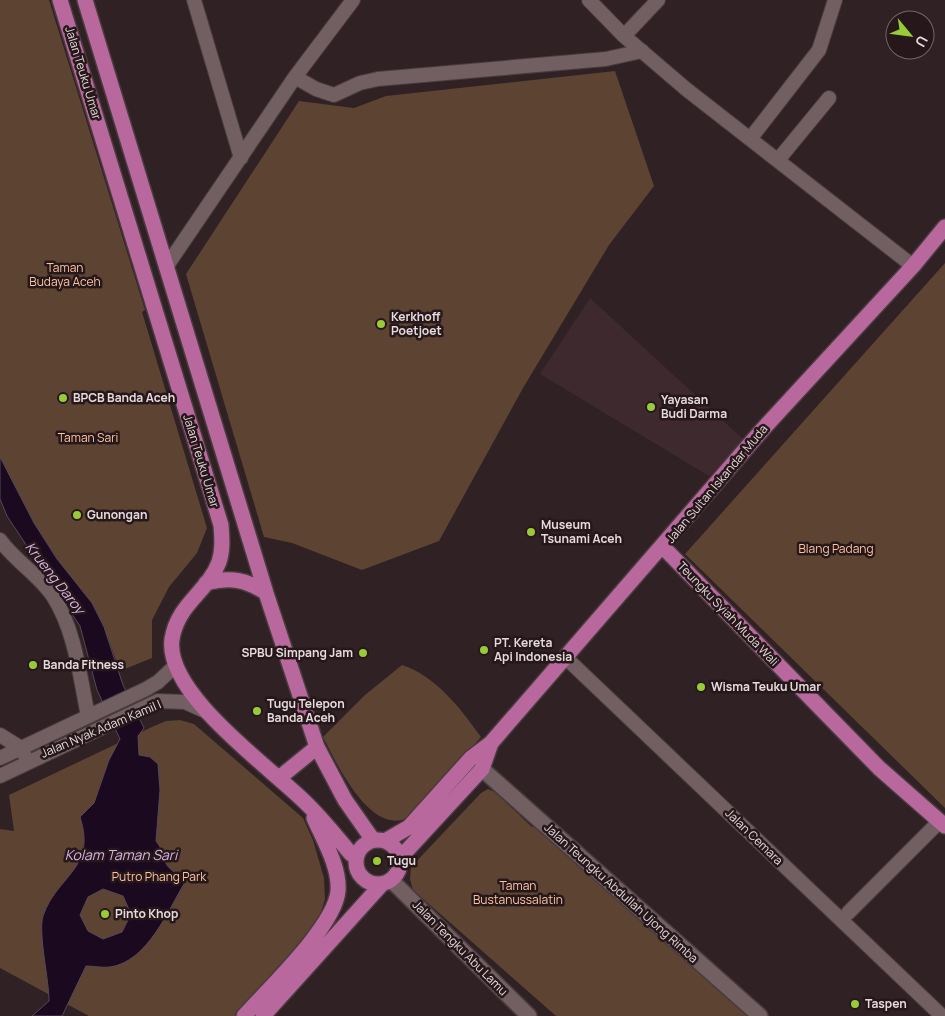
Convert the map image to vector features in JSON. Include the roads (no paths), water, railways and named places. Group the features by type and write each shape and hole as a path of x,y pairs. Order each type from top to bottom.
{"highway":[{"name":"Jalan Teuku Umar","path":"60,0 221,525 222,552 218,564 206,583 189,603 175,628 172,650 175,666 205,711 309,805 351,854"},
{"name":"Jalan Teuku Umar","path":"85,0 266,593 317,747 345,800 379,841"},
{"name":"Jalan Sultan Iskandar Muda","path":"379,841 409,827 471,758 491,743 663,547 763,429 913,266 945,227"},
{"name":"Teungku Syiah Muda Wali","path":"663,547 879,768 942,824"},
{"path":"206,583 222,579 238,580 251,583 266,593"},
{"name":"Jalan Sultan Iskandar Muda","path":"400,858 482,769 491,743"},
{"path":"279,778 317,747"},
{"path":"244,1016 322,928 334,906 339,890 333,862 309,805"},
{"path":"263,1016 387,882 399,869 400,858 396,849 379,841 361,847 355,860 356,868 366,882 387,882"}],"street":[{"path":"194,0 241,158"},
{"path":"589,0 624,36 642,51 750,139 913,266"},
{"path":"624,36 658,0"},
{"path":"750,139 819,50 835,0"},
{"path":"166,267 346,2"},
{"path":"295,77 316,89 334,95 360,83 378,79 587,61 642,51"},
{"path":"778,160 829,98"},
{"path":"0,540 8,551 54,597 73,646 93,714"},
{"name":"Jalan Cemara","path":"565,657 942,1016"},
{"name":"Jalan Nyak Adam Kamil I","path":"0,758 136,694 158,682 175,666"},
{"name":"Jalan Nyak Adam Kamil I","path":"0,776 28,761 158,702 171,700 185,702 205,711"},
{"path":"0,735 21,748 28,761"},
{"path":"471,758 482,769"},
{"name":"Jalan Teungku Abdullah Ujong Rimba","path":"482,769 760,1016"},
{"path":"848,913 942,824"},
{"name":"Jalan Tengku Abu Lamu","path":"387,882 529,1016"}],"water":[{"name":"Kolam Taman Sari","path":"0,457 34,523 57,559 92,603 104,627 123,685 144,728 138,736 139,755 150,757 158,764 160,790 156,841 167,865 183,877 185,882 155,934 135,956 123,963 110,967 86,966 62,1016 32,1016 49,1001 42,934 43,916 49,902 73,871 79,860 83,849 84,835 80,817 94,803 109,760 120,739 97,690 80,626 7,516 0,499","holes":["103,889 123,896 131,914 122,932 103,939 88,931 80,915 88,897"]}],"place":[{"name":"Kerkhoff Poetjoet","path":"381,324"},
{"name":"BPCB Banda Aceh","path":"63,398"},
{"name":"Yayasan Budi Darma","path":"651,407"},
{"name":"Gunongan","path":"77,515"},
{"name":"Museum Tsunami Aceh","path":"531,532"},
{"name":"PT. Kereta Api Indonesia","path":"484,650"},
{"name":"SPBU Simpang Jam","path":"363,653"},
{"name":"Banda Fitness","path":"33,665"},
{"name":"Wisma Teuku Umar","path":"701,687"},
{"name":"Tugu Telepon Banda Aceh","path":"257,711"},
{"name":"Tugu","path":"377,861"},
{"name":"Pinto Khop","path":"105,914"},
{"name":"Taspen","path":"855,1004"}],"park label":[{"name":"Taman Budaya Aceh","path":"65,275"},
{"name":"Taman Sari","path":"88,438"},
{"name":"Blang Padang","path":"836,549"},
{"name":"Putro Phang Park","path":"159,877"},
{"name":"Taman Bustanussalatin","path":"518,893"}],"water label":[{"name":"Krueng Daroy","path":"55,578"}]}
